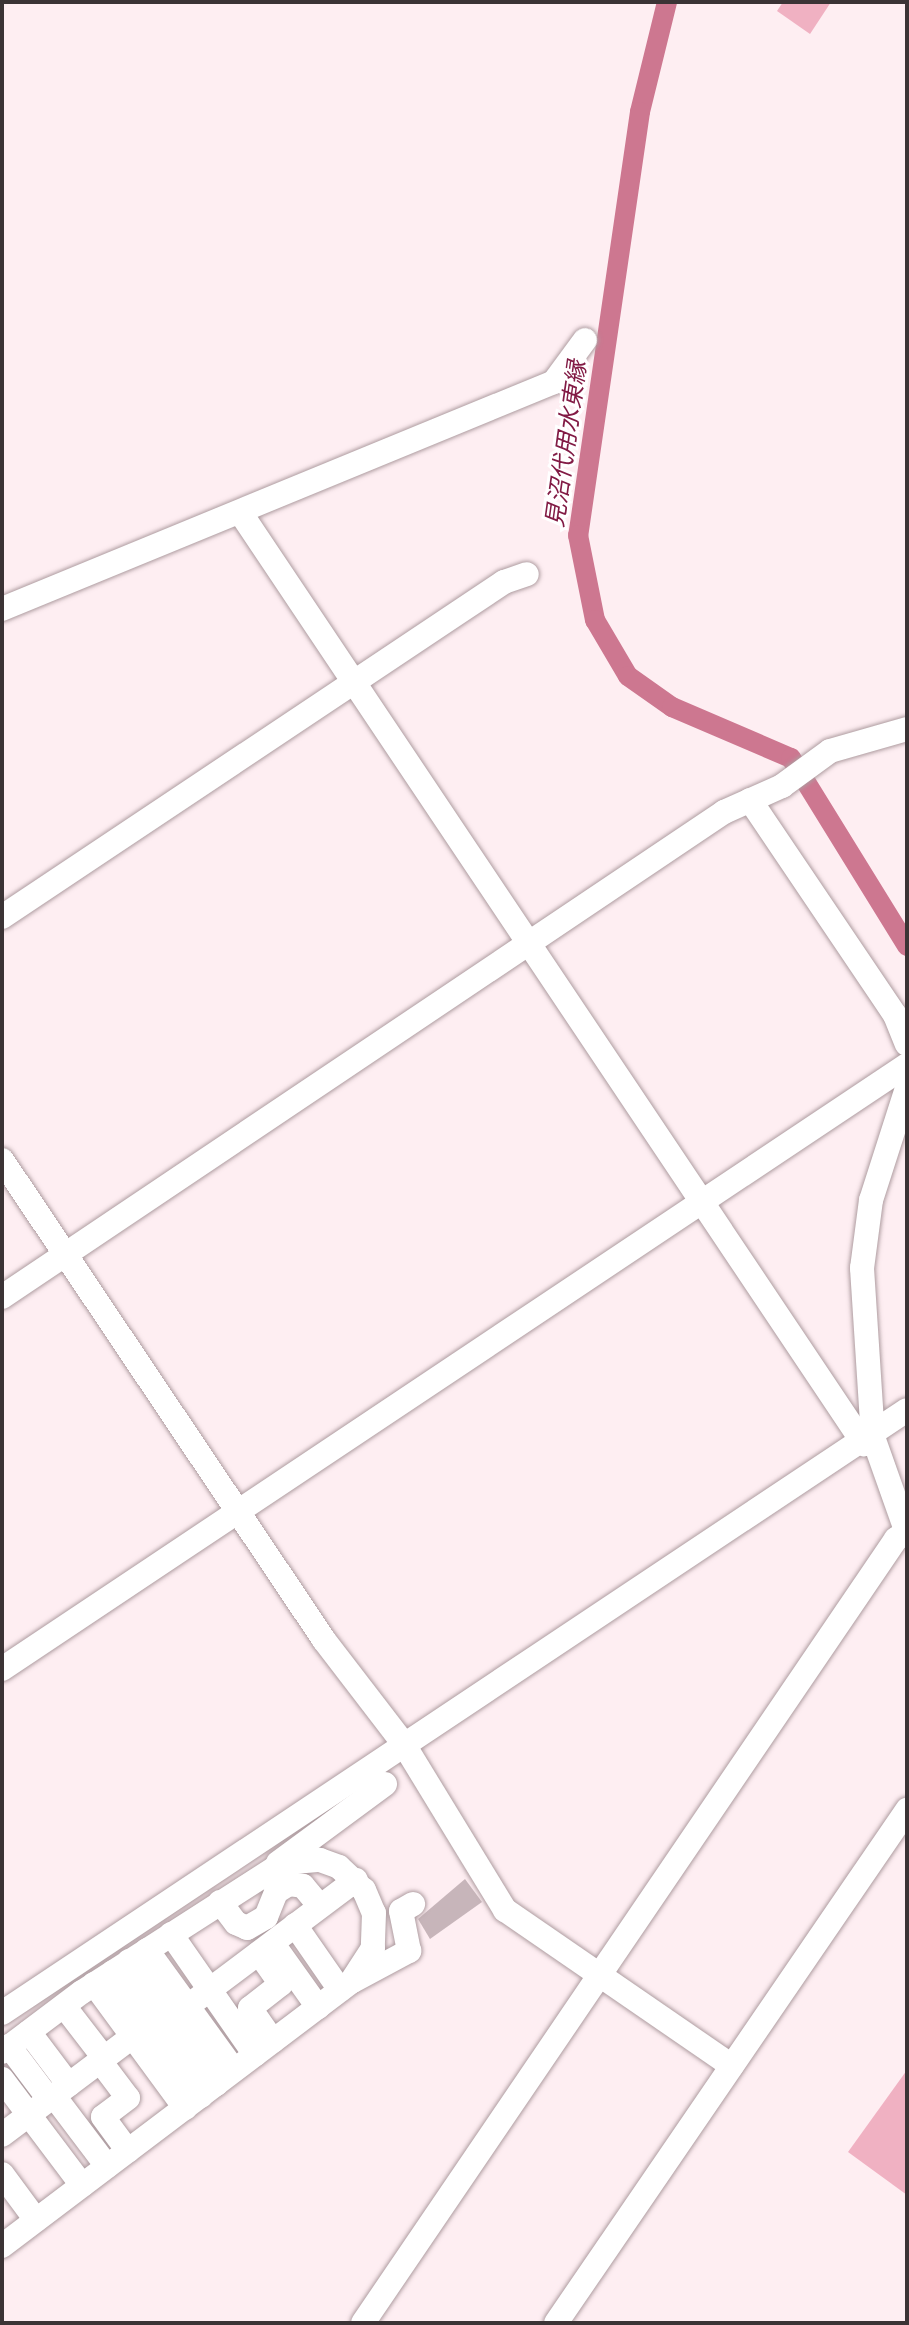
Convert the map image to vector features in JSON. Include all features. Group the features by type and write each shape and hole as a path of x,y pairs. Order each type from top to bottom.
{"street":[{"path":"2,609 554,382 585,340"},
{"path":"240,512 702,1201 869,1440 907,1533 599,1975 363,2323"},
{"path":"2,917 504,582 527,574"},
{"path":"2,1297 530,943 750,800 789,780 830,751 907,729"},
{"path":"750,800 895,1015 907,1044"},
{"path":"2,1669 907,1065"},
{"path":"869,1440 863,1243 871,1200 907,1088"},
{"path":"2,1160 324,1640 403,1743 466,1866 505,1910 732,2066"},
{"path":"2,2013 403,1743 869,1440 906,1411"},
{"path":"107,2166 57,2093 45,2062 13,2043 121,1967 270,1870 385,1784"},
{"path":"556,2323 907,1810"},
{"path":"270,1870 300,1860 320,1860 356,1880 374,1913 375,1930 373,1948 345,1986"},
{"path":"188,2006 356,1880"},
{"path":"220,1902 236,1923 247,1928 266,1917 276,1892 289,1884 303,1886 320,1906"},
{"path":"2,2246 345,1986 409,1951 401,1911 413,1904"},
{"path":"295,1925 312,1963 318,2007"},
{"path":"171,1934 210,1990 264,2048"},
{"path":"266,1948 312,1963 345,1986"},
{"path":"264,2048 250,2008 281,1984 266,1948"},
{"path":"121,1967 188,2006 209,2089"},
{"path":"121,1967 132,2037 209,2089"},
{"path":"121,1967 209,2089"},
{"path":"64,2006 145,2100 120,2119 133,2147"},
{"path":"11,2123 132,2037"},
{"path":"2,2079 11,2123 82,2185"},
{"path":"5,2184 36,2220"}],"shaded area":[{"path":"783,2 831,2 810,34 777,11"},
{"path":"907,2070 907,2195 848,2152"}],"building":[{"path":"465,1879 482,1902 430,1939 418,1919"}],"waterway":[{"name":"見沼代用水東縁","path":"667,2 640,112 578,535 595,620 628,676 672,707 791,758 907,946"}]}
